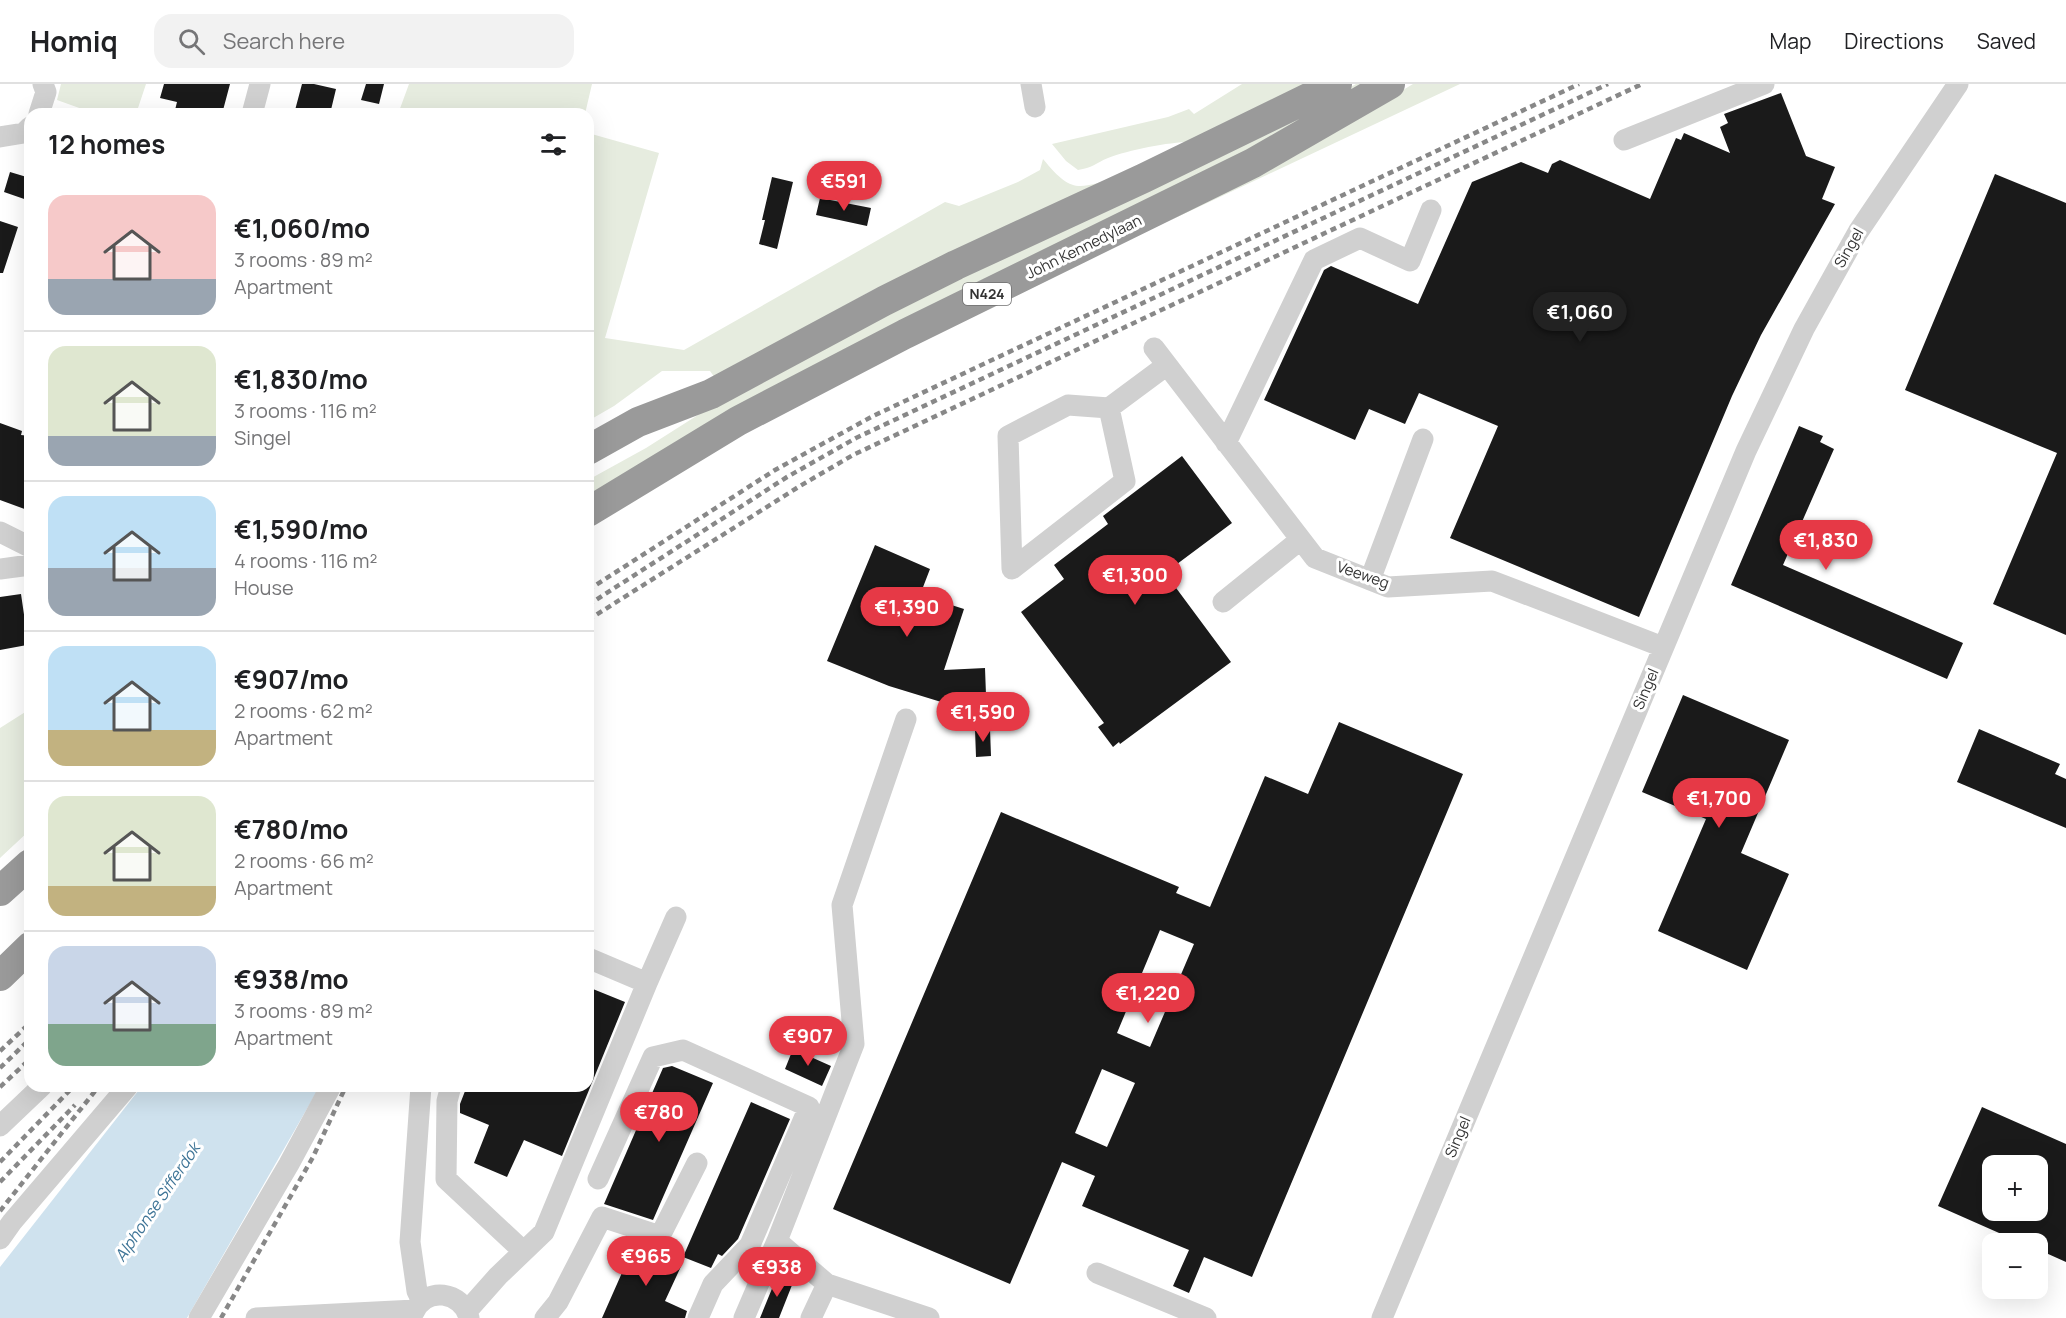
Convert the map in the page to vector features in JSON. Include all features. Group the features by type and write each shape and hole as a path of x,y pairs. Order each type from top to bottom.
{"highway":[{"name":"N424","path":"594,447 638,422 711,394 956,265 1133,183 1337,84"},
{"name":"John Kennedylaan","path":"594,508 738,422 905,333 1253,163 1390,84"},
{"path":"0,891 24,869"},
{"path":"0,976 24,953"}],"street":[{"path":"41,108 46,92 43,84"},
{"path":"254,108 260,84"},
{"path":"1031,84 1035,107"},
{"path":"1624,140 1764,84"},
{"name":"Singel","path":"1382,1318 1746,451 1804,329 1858,232 1958,84"},
{"path":"0,137 24,133"},
{"path":"1226,443 1314,260 1359,238 1410,261 1431,210"},
{"name":"Veeweg","path":"1154,348 1315,558 1388,586 1492,581 1663,647"},
{"path":"1109,408 1125,481 1012,570 1008,436 1068,405 1109,408 1167,365"},
{"path":"1370,580 1423,439"},
{"path":"0,532 24,544"},
{"path":"1223,602 1300,540"},
{"path":"0,569 24,566"},
{"path":"744,1318 777,1241 854,1044 842,905 906,719"},
{"path":"256,1318 416,1310 437,1294 454,1297 468,1315 523,1251 544,1232 646,983 676,917"},
{"path":"594,961 646,983"},
{"path":"598,1179 653,1057 683,1050 809,1107 750,1245 713,1284 698,1318"},
{"path":"0,1126 36,1092"},
{"path":"0,1239 123,1092"},
{"path":"199,1318 290,1164 328,1092"},
{"path":"416,1310 417,1291 410,1242 421,1092"},
{"path":"450,1092 447,1101 446,1179 523,1251"},
{"path":"545,1318 558,1302 602,1217 660,1236 697,1163"},
{"path":"777,1241 827,1284 929,1318"},
{"path":"1097,1273 1206,1318"},
{"path":"811,1318 827,1284"}],"shaded area":[{"path":"61,84 146,84 138,108 79,108 57,100"},
{"path":"409,84 592,84 586,108 400,108"},
{"path":"1242,84 1312,84 1190,142 1126,152 1083,169 1078,170 1066,161 1052,144 1168,117 1189,109 1194,114"},
{"path":"1356,84 1376,84 594,499 594,477 646,448 709,408 894,310 1297,116"},
{"path":"1413,84 1460,84 1171,220 1305,149"},
{"path":"594,135 659,153 605,338 684,350 945,202 959,206 1018,182 1040,170 1043,159 1061,178 1076,186 1118,177 990,234 871,291 715,378 710,371 662,371 594,418"},
{"path":"24,713 24,836 0,858 0,728"}],"water":[{"name":"Alphonse Sifferdok","path":"137,1092 317,1092 187,1318 0,1318 0,1267"}],"building":[{"path":"164,84 230,84 224,108 176,108 177,102 160,98"},
{"path":"302,84 336,89 331,108 296,108"},
{"path":"366,84 384,84 379,104 361,100"},
{"path":"1781,93 1806,156 1835,167 1822,199 1835,204 1761,335 1732,396 1639,617 1450,538 1498,426 1419,393 1405,424 1369,409 1355,440 1264,400 1324,270 1331,266 1418,304 1472,182 1521,162 1548,173 1552,164 1560,160 1650,199 1676,138 1681,140 1684,133 1730,153 1720,127 1728,123 1724,114"},
{"path":"10,172 24,176 24,199 4,192"},
{"path":"1995,174 2066,203 2066,635 1993,604 2057,453 1905,390"},
{"path":"772,177 793,182 777,249 759,244"},
{"path":"820,198 871,208 867,226 816,215"},
{"path":"0,221 18,227 3,273 0,273"},
{"path":"0,423 22,431 21,435 24,435 24,509 0,500"},
{"path":"1799,426 1823,436 1820,442 1834,449 1783,565 1963,643 1947,679 1731,585"},
{"path":"1182,456 1232,523 1165,573 1231,662 1113,747 1098,727 1104,723 1021,612 1064,579 1054,565 1108,524 1103,516"},
{"path":"875,545 930,569 920,595 964,609 944,670 985,668 987,722 952,724 951,705 889,686 827,661"},
{"path":"21,594 24,614 24,646 0,650 0,597"},
{"path":"1683,695 1789,740 1741,853 1789,874 1747,970 1658,931 1706,819 1642,792"},
{"path":"1339,722 1463,774 1252,1277 1204,1257 1189,1293 1173,1286 1189,1250 1082,1206 1095,1176 1062,1162 1010,1284 833,1209 1001,812 1179,887 1176,893 1210,907 1265,776 1308,794","holes":["1160,930 1194,944 1150,1047 1117,1033","1102,1069 1135,1083 1107,1147 1075,1133"]},
{"path":"975,729 990,729 991,756 976,757"},
{"path":"1979,729 2060,764 2055,774 2066,779 2066,828 1957,782"},
{"path":"594,989 625,1002 594,1078"},
{"path":"793,1049 831,1066 822,1086 785,1069"},
{"path":"672,1066 713,1083 653,1220 604,1204 663,1068"},
{"path":"465,1092 588,1092 562,1156 524,1140 507,1177 474,1163 489,1125 460,1113 460,1104"},
{"path":"751,1102 790,1119 738,1239 722,1256 718,1254 711,1268 683,1257"},
{"path":"1982,1107 2066,1144 2066,1262 2048,1254 2048,1233 1999,1233 1938,1206"},
{"path":"636,1241 683,1262 665,1301 687,1311 685,1318 602,1318"},
{"path":"778,1274 794,1280 779,1318 760,1318"}],"railway":[{"path":"594,586 775,470 873,416 1579,84"},
{"path":"594,601 787,477 856,438 1608,84"},
{"path":"594,616 853,455 1642,84"},
{"path":"0,1051 24,1029"},
{"path":"0,1068 24,1045"},
{"path":"0,1087 24,1065"},
{"path":"0,1162 68,1092"},
{"path":"0,1211 94,1092"},
{"path":"221,1318 313,1157 343,1092"},
{"path":"0,1182 75,1105"}]}
